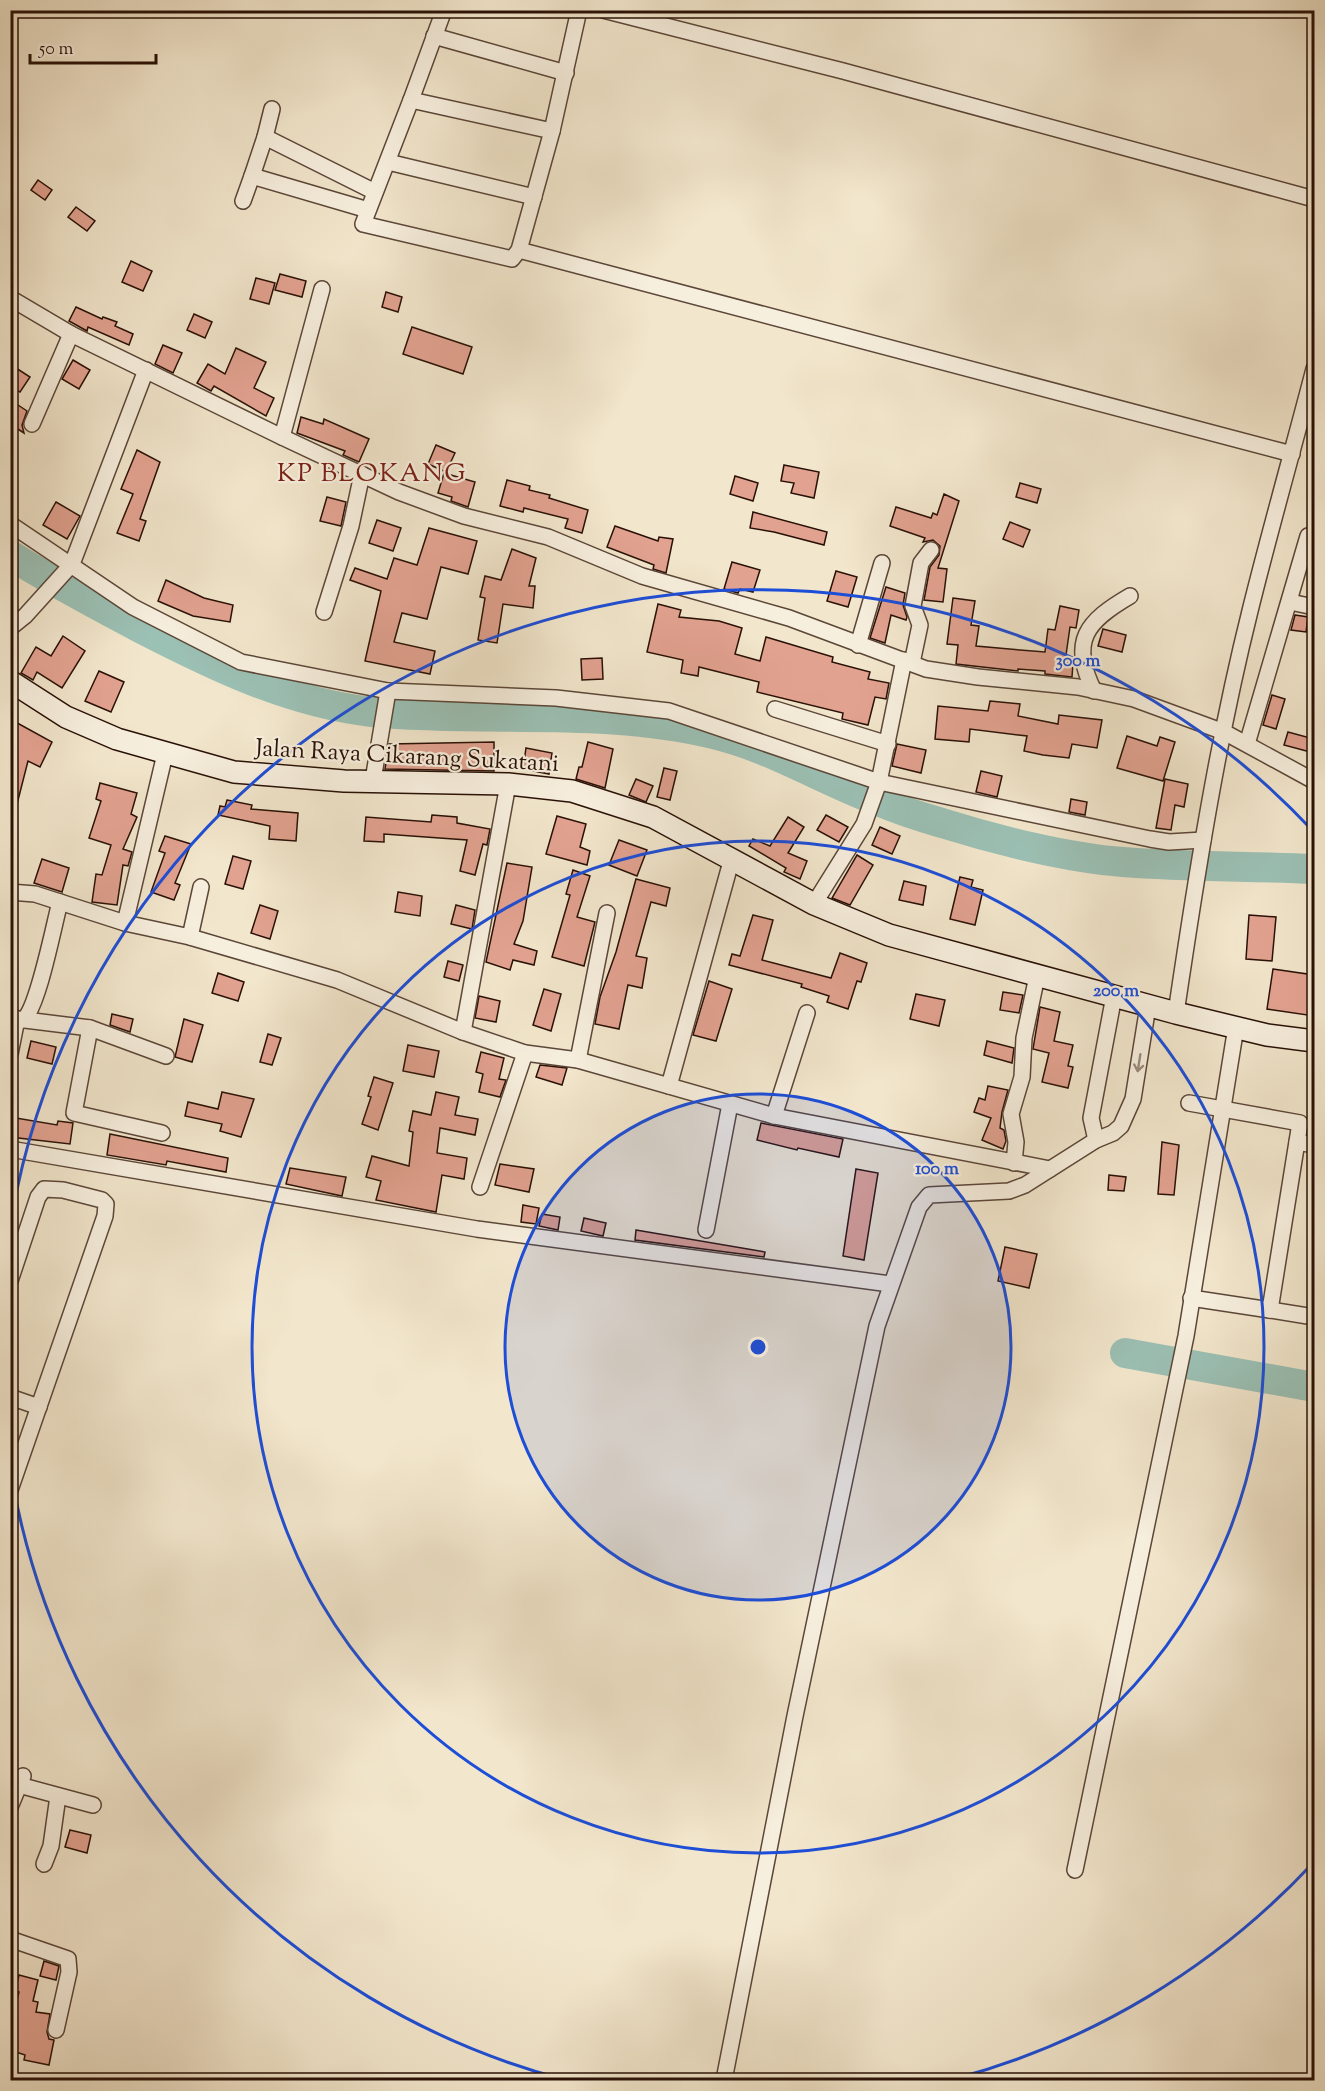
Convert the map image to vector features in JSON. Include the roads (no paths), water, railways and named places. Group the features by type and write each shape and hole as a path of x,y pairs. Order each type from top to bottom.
{"main road":[{"name":"Jalan Raya Cikarang Sukatani","path":"11,682 66,717 117,739 234,772 264,776 508,784 572,791 653,817 814,904 889,935 1176,1013 1314,1041"}],"street":[{"path":"444,10 363,224 512,260 519,250 552,131 579,10"},
{"path":"603,10 855,74 1314,199"},
{"path":"434,36 566,72"},
{"path":"411,100 552,131"},
{"path":"243,201 272,109"},
{"path":"265,137 375,192"},
{"path":"388,162 534,197"},
{"path":"252,177 369,210"},
{"path":"519,250 1292,454"},
{"path":"282,437 322,289"},
{"path":"10,298 71,334 282,437 362,474 464,516 548,537 642,576 789,618 926,669 1094,690 1134,699 1224,732 1314,781"},
{"path":"32,424 71,334"},
{"path":"1176,1013 1202,843 1224,732 1250,612 1314,369"},
{"path":"10,627 25,616 67,569 146,370"},
{"path":"324,612 351,526 362,474"},
{"path":"10,524 67,569 133,607 241,662 387,695 556,698 669,711 878,784 1150,839 1202,843"},
{"path":"1247,744 1308,536"},
{"path":"814,904 864,824 878,784 908,662 920,625 914,606 921,563 931,550"},
{"path":"858,645 882,563"},
{"path":"1094,690 1083,669 1085,636 1090,624 1099,615 1130,596"},
{"path":"1290,602 1314,607"},
{"path":"373,780 387,695"},
{"path":"775,709 888,744"},
{"path":"125,923 165,754"},
{"path":"463,1032 508,784"},
{"path":"669,1086 732,858"},
{"path":"190,937 201,887"},
{"path":"10,892 34,894 125,923 190,937 337,980 463,1032 525,1053 578,1060 774,1116 1050,1170"},
{"path":"17,1018 28,1016 35,1000 60,902"},
{"path":"578,1060 607,912"},
{"path":"1014,1163 1016,1142 1011,1114 1022,1077 1024,1038 1037,976"},
{"path":"1096,1140 1091,1118 1114,996"},
{"path":"724,2080 795,1716 878,1326 889,1288 919,1207 930,1195 1009,1191 1025,1185 1121,1126 1133,1099 1148,1006"},
{"path":"774,1116 807,1013"},
{"path":"17,1018 90,1028 166,1056"},
{"path":"10,1054 17,1018"},
{"path":"1075,1870 1186,1336 1236,1027"},
{"path":"90,1028 74,1113 162,1133"},
{"path":"480,1187 525,1053"},
{"path":"1189,1103 1300,1123 1270,1310"},
{"path":"706,1230 730,1104"},
{"path":"1297,1142 1314,1145"},
{"path":"10,1149 477,1229 889,1288"},
{"path":"10,1281 38,1197 44,1189 63,1190 102,1200 106,1204 105,1216 10,1490"},
{"path":"1191,1298 1314,1317"},
{"path":"10,1397 39,1407"},
{"path":"16,1790 58,1796 93,1805"},
{"path":"44,1864 51,1846 58,1796"},
{"path":"10,1940 68,1959 69,1972 56,2030"}],"waterway":[{"path":"10,555 42,575 197,656 253,681 312,700 372,712 586,718 671,726 713,734 756,747 857,793 902,810 1008,842 1079,857 1123,862 1314,869"},
{"path":"1125,1353 1314,1387"}],"district":[{"name":"KP BLOKANG","path":"372,474"}]}
